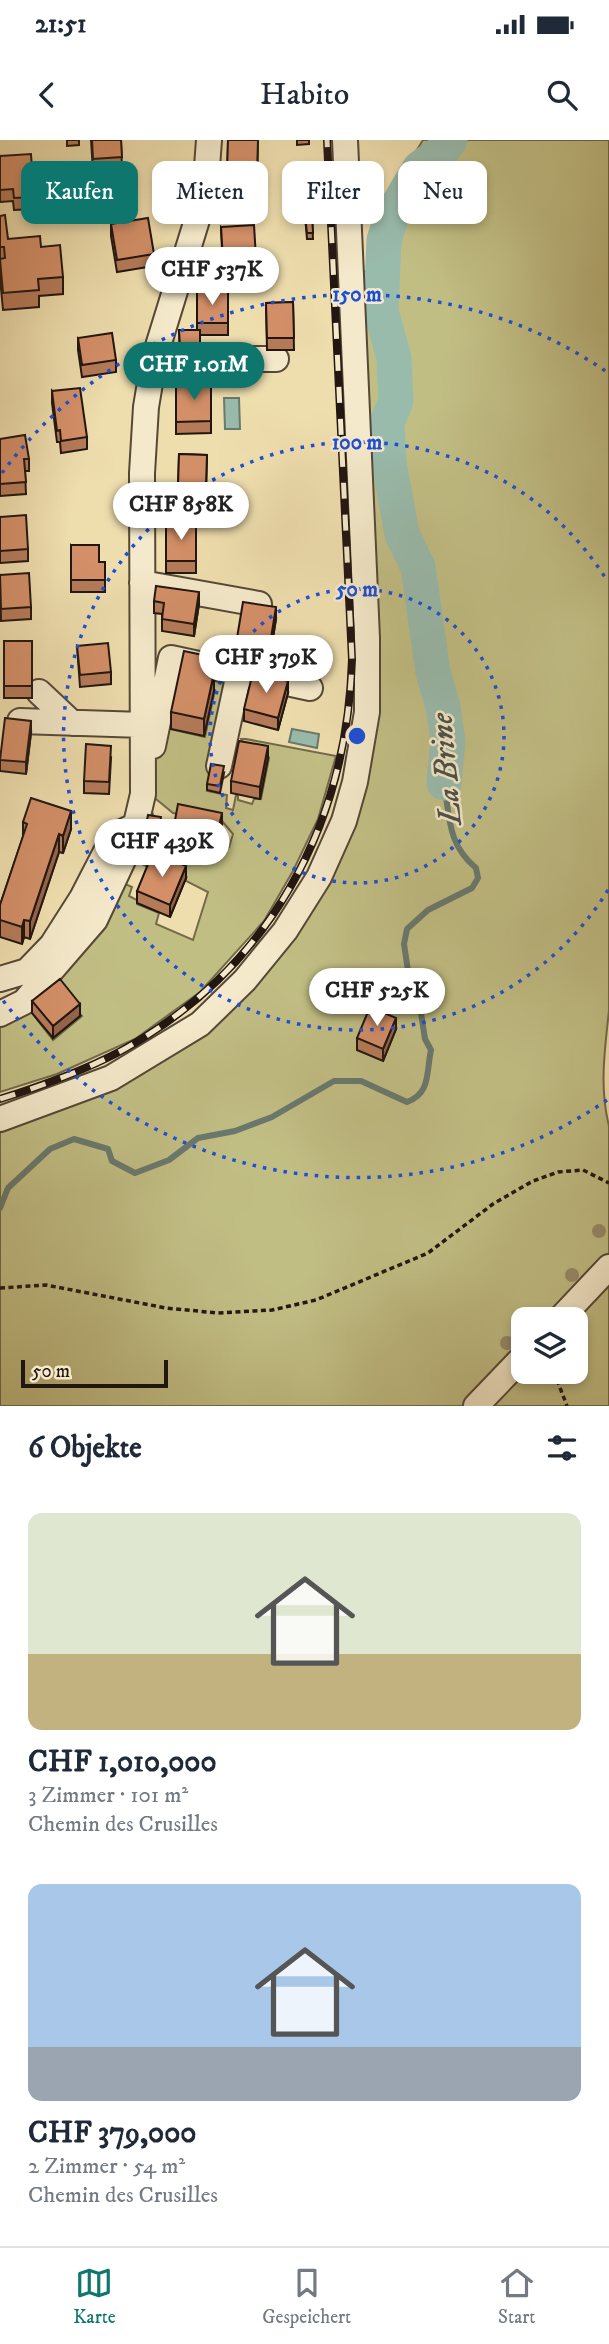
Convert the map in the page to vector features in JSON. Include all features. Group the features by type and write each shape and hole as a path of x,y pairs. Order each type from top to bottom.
{"street":[{"path":"143,794 142,473 146,407 154,359 205,194 209,140"},
{"path":"0,1119 111,1078 200,1024 245,980 285,931 319,877 344,821 355,782 367,712 367,624 345,140"},
{"path":"154,359 276,359"},
{"path":"142,583 260,604"},
{"path":"0,1014 24,1002 95,920 132,841 171,658 310,688"},
{"path":"219,766 239,673"},
{"path":"39,692 72,723"},
{"path":"20,722 142,725"},
{"path":"0,979 27,971 52,946 82,898 114,836 135,825"},
{"path":"571,1307 609,1267"},
{"path":"476,1406 511,1370"}],"path":[{"path":"0,1288 46,1285 166,1308 218,1313 272,1310 316,1300 428,1253 493,1204 533,1181 558,1172 583,1170 609,1183"},
{"path":"559,1384 567,1406"}],"shaded area":[{"path":"423,140 609,140 609,1010 604,1097 609,1126 609,1260 568,1307 511,1307 511,1368 474,1406 0,1406 0,1121 201,1025 287,932 357,783 351,272 384,271 398,214 398,224 487,224 487,161 411,161"},
{"path":"224,398 239,398 240,429 225,429"},
{"path":"183,668 170,729 205,737 215,690 211,689 215,670 237,674 207,791 227,795 226,808 233,810 236,795 238,800 252,804 254,799 261,799 269,758 249,753 241,739 336,756 318,819 293,871 264,921 200,992 135,1039 57,1074 0,1092 0,1024 28,1008 53,1040 82,1016 55,982 123,883 132,887 129,896 137,900 137,904 159,913 156,924 193,940 208,892 186,881 186,877 152,863 150,868 126,856 150,809 154,821 144,839 170,841 171,844 219,854 229,847 233,834 222,821 173,813 145,790"},
{"path":"292,729 319,734 317,748 289,742"},
{"path":"609,1273 609,1406 478,1406 511,1381 511,1384 588,1384 588,1307 585,1307"}],"building":[{"path":"92,140 121,140 122,157 93,159"},
{"path":"228,140 258,140 257,161 227,161"},
{"path":"31,154 31,161 21,161 21,198 14,198 13,189 0,190 0,156"},
{"path":"5,215 8,239 40,236 41,247 60,245 63,277 38,279 39,290 3,293 0,259 5,258 4,247 0,247 0,216"},
{"path":"148,218 154,254 117,260 111,224 138,224 138,220"},
{"path":"306,224 312,224 313,233 307,233"},
{"path":"254,225 256,258 223,260 221,227"},
{"path":"197,291 228,291 228,323 197,323"},
{"path":"293,302 294,338 267,338 266,303"},
{"path":"179,330 200,330 200,347 180,347"},
{"path":"112,333 116,360 82,365 78,338"},
{"path":"211,382 211,421 176,422 176,383"},
{"path":"80,388 87,437 61,441 60,430 57,431 52,391"},
{"path":"25,435 29,459 24,459 26,482 0,484 0,439"},
{"path":"179,454 207,455 206,485 178,485"},
{"path":"26,515 28,549 0,551 0,517"},
{"path":"166,523 196,523 196,561 166,561"},
{"path":"71,545 99,545 99,562 105,562 105,580 71,580"},
{"path":"29,573 31,607 1,609 0,575"},
{"path":"156,586 199,592 194,624 162,619 164,603 154,601"},
{"path":"243,602 276,607 271,638 237,638"},
{"path":"4,641 32,641 32,686 4,686"},
{"path":"108,643 111,672 80,675 77,646"},
{"path":"184,651 212,657 209,672 214,673 204,719 171,712"},
{"path":"253,672 288,681 278,718 244,709"},
{"path":"5,718 31,721 26,762 0,760"},
{"path":"239,741 268,746 260,787 231,781"},
{"path":"86,744 111,746 109,782 84,781"},
{"path":"211,764 224,766 220,786 207,784"},
{"path":"31,798 71,811 63,836 59,834 30,921 24,920 22,927 0,920 0,905 27,824 23,822"},
{"path":"178,804 222,813 216,840 173,831"},
{"path":"148,815 161,817 158,834 145,831"},
{"path":"153,852 186,866 170,905 137,891"},
{"path":"60,979 80,1004 53,1026 32,1001"},
{"path":"370,1007 396,1018 383,1049 357,1038"}],"waterway":[{"name":"La Brine","path":"444,783 448,741 443,707 433,672 418,567 402,534 389,463 387,422 396,401 394,358 381,311 384,240 392,215 419,169 440,153 450,140"},
{"name":"La Brine","path":"0,1208 8,1188 50,1149 74,1139 108,1149 112,1161 135,1173 169,1160 198,1138 235,1131 272,1117 334,1081 361,1081 407,1102 415,1098 424,1088 431,1050 425,1039 421,1013 411,991 404,944 407,929 428,910 472,888 478,878 476,868 460,849 451,829 444,783"}],"railway":[{"path":"0,1099 61,1078 119,1052 172,1018 218,980 257,936 290,888 316,836 335,780 347,721 352,659 327,140"}]}
